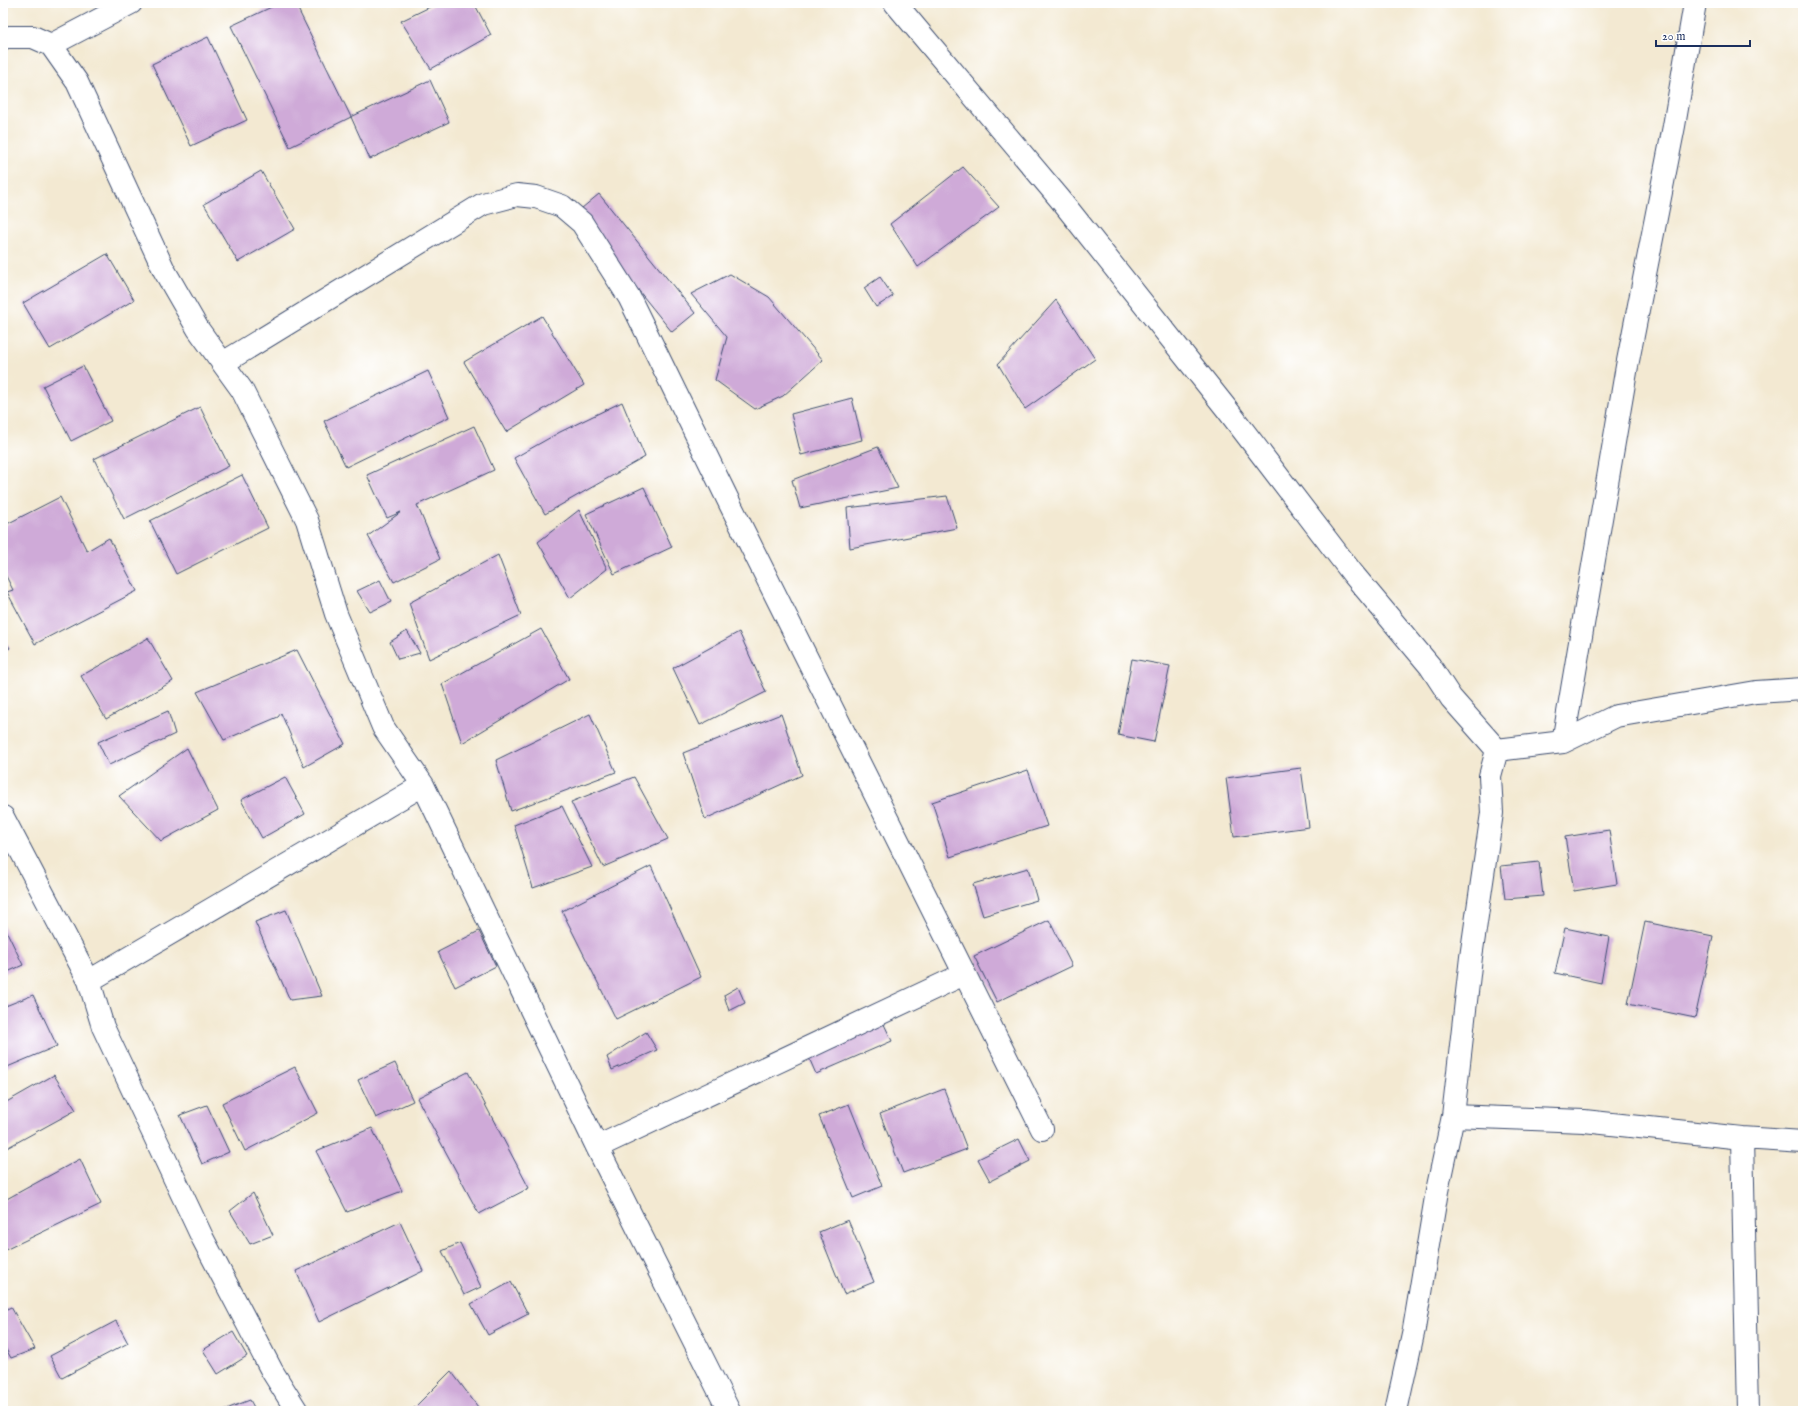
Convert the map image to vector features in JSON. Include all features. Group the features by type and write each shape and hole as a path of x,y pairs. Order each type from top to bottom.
{"street":[{"path":"51,45 131,3"},
{"path":"895,3 1060,199 1226,408 1353,574 1430,666 1451,698 1497,750"},
{"path":"1563,742 1627,366 1674,126 1695,3"},
{"path":"3,38 33,37 51,45 77,82 164,270 198,329 242,390 307,520 336,614 383,727 423,785 597,1146 729,1411"},
{"path":"223,363 483,204 517,195 536,196 562,206 577,218 582,223 629,297 730,504 1042,1129"},
{"path":"1497,750 1563,742 1616,716 1756,692 1803,689"},
{"path":"1396,1411 1414,1329 1437,1191 1453,1116 1471,957 1492,813 1490,776 1497,750"},
{"path":"90,981 423,785"},
{"path":"3,817 90,981 103,1026 203,1239 272,1372 297,1411"},
{"path":"597,1146 964,974"},
{"path":"1453,1116 1584,1121 1742,1138 1803,1142"},
{"path":"1742,1138 1748,1411"}],"building":[{"path":"280,3 295,3 351,117 290,147 231,26"},
{"path":"438,3 474,3 491,35 431,69 401,21"},
{"path":"208,37 247,120 191,146 152,64"},
{"path":"430,80 449,122 370,159 351,117"},
{"path":"963,167 999,207 918,267 890,224"},
{"path":"261,171 295,229 238,262 204,204"},
{"path":"599,194 695,313 672,332 576,213"},
{"path":"107,254 134,300 50,349 23,303"},
{"path":"730,274 769,297 823,360 783,396 755,409 715,380 727,337 691,294"},
{"path":"880,277 893,296 876,307 864,288"},
{"path":"1056,300 1095,359 1025,409 998,364"},
{"path":"542,316 584,385 506,432 464,362"},
{"path":"83,366 111,421 71,441 43,386"},
{"path":"428,371 449,417 346,467 324,421"},
{"path":"852,398 862,440 801,455 791,414"},
{"path":"622,402 645,457 545,514 514,458 560,432"},
{"path":"200,407 229,466 124,519 94,459"},
{"path":"474,426 494,470 417,505 440,559 394,582 368,536 401,512 387,518 367,475"},
{"path":"878,447 898,488 800,508 792,480"},
{"path":"242,475 268,528 176,574 150,521"},
{"path":"644,487 672,547 614,574 586,514"},
{"path":"947,496 957,528 850,548 847,508"},
{"path":"60,497 87,551 109,538 137,591 35,644 7,592 13,590 3,570 3,526"},
{"path":"579,510 607,569 570,598 538,542"},
{"path":"498,555 521,615 429,659 409,603"},
{"path":"380,580 391,602 370,612 357,591"},
{"path":"541,629 569,679 462,743 442,684"},
{"path":"407,631 420,653 398,659 390,642"},
{"path":"739,632 766,692 700,725 673,668"},
{"path":"3,638 10,648 3,653"},
{"path":"148,638 173,681 106,719 81,676"},
{"path":"297,650 345,744 304,767 281,713 278,717 224,740 197,692"},
{"path":"1132,659 1170,666 1154,742 1118,735"},
{"path":"168,711 175,734 109,765 98,742"},
{"path":"590,714 616,772 511,811 496,760"},
{"path":"781,714 802,775 705,819 683,753"},
{"path":"187,748 218,810 161,841 119,796"},
{"path":"1301,768 1309,827 1234,837 1226,778"},
{"path":"1028,770 1047,826 950,857 932,802"},
{"path":"285,777 305,814 262,838 241,800"},
{"path":"634,777 668,839 603,867 571,802"},
{"path":"562,806 592,867 533,888 514,825"},
{"path":"1609,830 1617,884 1574,891 1565,837"},
{"path":"1539,862 1543,896 1505,899 1501,866"},
{"path":"651,866 701,977 616,1019 562,911"},
{"path":"1028,868 1037,900 983,916 973,884"},
{"path":"286,910 322,996 290,1000 255,922"},
{"path":"1049,920 1072,966 997,1002 974,956"},
{"path":"1645,922 1713,936 1695,1018 1628,1004"},
{"path":"3,924 23,965 3,974"},
{"path":"1565,928 1609,937 1601,983 1555,973"},
{"path":"479,931 496,966 455,987 438,952"},
{"path":"738,987 745,1003 729,1011 724,995"},
{"path":"33,995 57,1046 5,1068 3,1065 3,1007"},
{"path":"881,1018 892,1041 816,1074 806,1051"},
{"path":"646,1032 657,1050 612,1070 607,1057"},
{"path":"395,1063 413,1101 376,1118 358,1080"},
{"path":"295,1067 318,1113 245,1151 222,1103"},
{"path":"468,1072 529,1188 479,1214 417,1098"},
{"path":"54,1075 76,1110 3,1150 3,1104"},
{"path":"944,1089 967,1149 903,1173 880,1114"},
{"path":"849,1104 882,1186 853,1198 819,1116"},
{"path":"207,1105 229,1152 202,1164 180,1115"},
{"path":"372,1128 402,1191 347,1212 316,1151"},
{"path":"1019,1139 1030,1161 990,1181 978,1159"},
{"path":"80,1159 101,1204 3,1251 3,1201"},
{"path":"253,1193 273,1235 250,1244 230,1211"},
{"path":"848,1220 874,1282 844,1294 819,1232"},
{"path":"400,1222 423,1271 319,1322 296,1271"},
{"path":"460,1243 481,1287 464,1295 442,1251"},
{"path":"511,1282 528,1314 488,1335 471,1304"},
{"path":"11,1307 35,1349 11,1358 3,1344 3,1311"},
{"path":"116,1321 128,1343 62,1378 50,1356"},
{"path":"233,1332 247,1356 218,1374 203,1350"},
{"path":"451,1371 481,1411 411,1411"},
{"path":"250,1400 256,1411 221,1411"}]}
